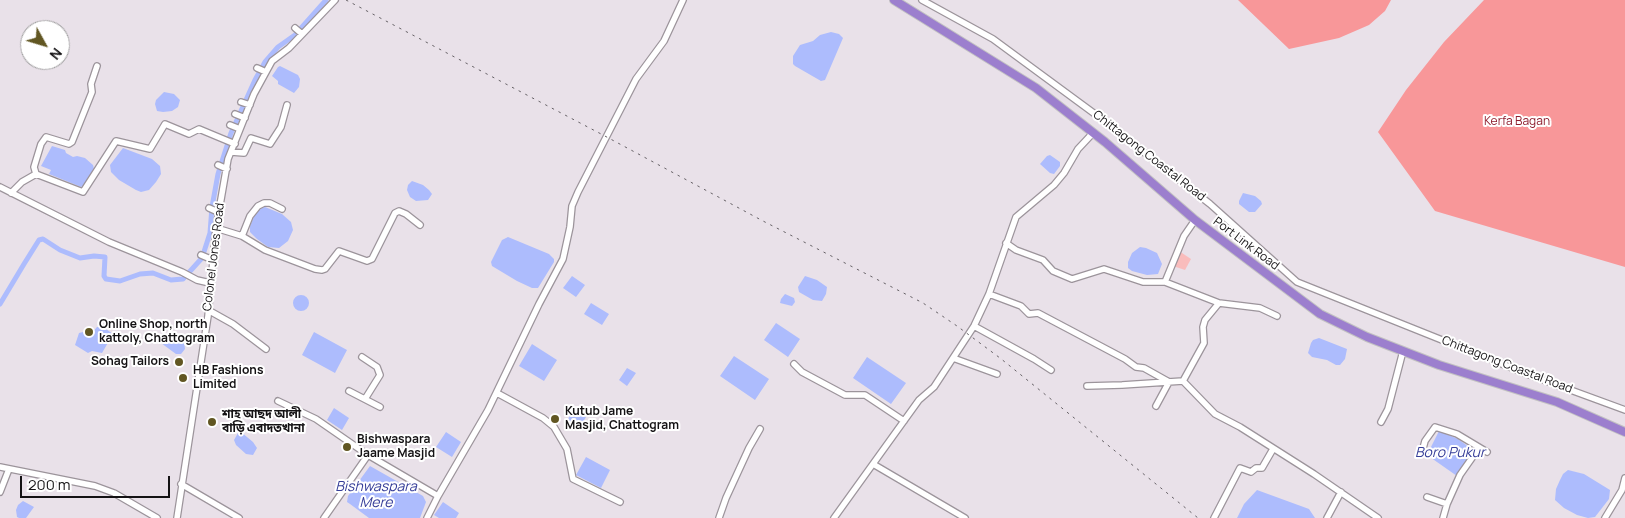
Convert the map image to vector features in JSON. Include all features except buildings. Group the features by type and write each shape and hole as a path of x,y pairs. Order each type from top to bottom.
{"highway":[{"name":"Port Link Road","path":"894,0 1036,88 1093,133 1195,220 1320,314 1366,337 1439,365 1557,402 1625,432"}],"street":[{"name":"Colonel Jones Road","path":"177,518 208,310 211,259 226,169 231,152 249,105 272,61 289,48 335,0"},
{"path":"427,518 497,393 539,304 563,259 570,227 572,206 578,192 636,79 664,41 683,0"},
{"name":"Chittagong Coastal Road","path":"922,0 993,39 1098,117 1210,204 1298,282 1527,374 1625,410"},
{"path":"295,28 302,34"},
{"path":"36,174 34,167 41,144 46,137 69,144 72,142 92,92 91,84 97,66"},
{"path":"257,68 266,72"},
{"path":"241,102 249,105"},
{"path":"231,152 244,153 251,138 270,144 282,126 287,105"},
{"path":"235,114 244,118"},
{"path":"36,174 83,192 116,141 150,149 165,124 189,134 198,129 234,143"},
{"path":"230,125 239,129"},
{"path":"834,518 919,400 934,387 974,326 989,294 1016,217 1054,185 1064,173 1078,148 1093,133"},
{"path":"218,165 226,169"},
{"path":"11,193 22,182 36,174"},
{"path":"0,187 109,242 197,280 210,283"},
{"path":"242,236 250,216 258,206 270,203 282,209"},
{"path":"209,208 218,212"},
{"path":"216,228 242,236 265,250 322,270 325,269 339,251 367,261 372,259 396,213 399,211 420,225"},
{"path":"1165,282 1184,236 1195,220"},
{"path":"1006,243 1016,250 1043,260 1053,271 1072,279 1104,269 1143,282 1165,282 1219,303 1260,308 1277,316"},
{"path":"201,255 211,259"},
{"path":"989,294 1021,306 1029,314 1038,313 1125,359 1136,367 1144,368 1169,382"},
{"path":"1183,381 1204,343 1203,327 1205,320 1219,303"},
{"path":"208,310 233,324 266,349"},
{"path":"974,326 1034,358 1051,370"},
{"path":"1381,422 1388,410 1403,351"},
{"path":"362,357 377,367 380,375 365,399"},
{"path":"953,358 997,374"},
{"path":"794,364 802,372 845,395 866,395 904,421"},
{"path":"1088,386 1183,381 1216,414 1314,474 1378,518"},
{"path":"1156,406 1169,382"},
{"path":"348,391 380,407"},
{"path":"497,393 543,418 554,427 567,449 572,477 620,502"},
{"path":"278,401 316,419 368,455 438,496"},
{"path":"1422,452 1425,441 1435,427 1457,434 1487,452"},
{"path":"719,518 749,448 760,429"},
{"path":"1443,518 1446,504 1460,475 1479,448"},
{"path":"1214,518 1240,468 1251,472 1256,468 1262,468 1272,449"},
{"path":"324,518 368,455"},
{"path":"873,464 965,518"},
{"path":"0,467 95,486 114,493 157,518"},
{"path":"0,492 10,469"},
{"path":"1605,518 1622,490 1625,478"},
{"path":"181,484 239,518"},
{"path":"1327,518 1341,492"},
{"path":"1427,497 1446,504"}],"shaded area":[{"path":"1179,251 1191,259 1185,270 1173,266"}],"green space":[{"path":"1238,0 1391,0 1385,11 1369,25 1339,38 1289,49"},
{"name":"Kerfa Bagan","path":"1484,0 1625,0 1625,267 1435,211 1378,132 1406,90 1444,42"}],"water":[{"path":"831,32 839,34 843,38 825,80 821,81 795,66 793,64 793,56 800,45"},
{"path":"280,66 298,75 300,79 299,87 294,93 278,84 278,81 272,76"},
{"path":"164,92 174,94 180,100 178,107 172,111 157,111 156,100"},
{"path":"52,146 65,150 66,153 73,157 85,158 93,165 94,169 86,184 81,187 49,174 51,170 41,166"},
{"path":"123,148 152,159 160,166 161,174 149,190 141,192 136,190 119,180 111,172 110,165"},
{"path":"1050,155 1060,162 1060,166 1054,174 1050,173 1040,164"},
{"path":"412,181 423,185 429,190 432,194 428,200 416,201 410,197 407,190 408,185"},
{"path":"1243,193 1255,196 1261,201 1262,204 1255,212 1249,212 1239,204"},
{"path":"265,207 282,214 291,222 293,230 288,241 279,248 268,247 250,232 250,226 255,214 260,208"},
{"path":"508,237 549,254 554,259 538,288 532,288 517,281 492,266 491,262 502,240"},
{"path":"1140,247 1157,253 1162,264 1158,274 1147,275 1128,268 1128,262 1132,253"},
{"path":"572,276 585,285 576,297 563,288"},
{"path":"805,276 817,280 827,287 822,301 813,300 799,292 798,287"},
{"path":"785,294 794,298 795,302 792,306 780,303"},
{"path":"301,295 307,297 309,303 307,309 301,311 295,309 293,303 295,297"},
{"path":"591,303 609,314 602,325 584,314"},
{"path":"776,323 800,339 788,357 764,340"},
{"path":"97,327 103,327 113,334 102,353 92,351 88,353 75,345 79,333 83,332 89,336"},
{"path":"169,332 184,342 185,349 181,354 176,354 161,343 161,339"},
{"path":"314,332 347,350 335,373 302,355"},
{"path":"1319,338 1347,349 1345,359 1340,365 1312,357 1308,353 1313,340"},
{"path":"532,344 557,360 544,381 519,366"},
{"path":"734,356 769,379 755,400 720,376"},
{"path":"867,357 906,383 891,404 853,378"},
{"path":"627,368 636,373 627,386 619,380"},
{"path":"334,408 349,418 342,430 327,420"},
{"path":"574,409 586,417 578,430 566,422"},
{"name":"Boro Pukur","path":"1439,431 1458,439 1473,450 1462,472 1457,476 1427,455"},
{"path":"241,432 257,448 253,455 246,454 236,445 234,440 238,433"},
{"path":"446,432 461,442 452,457 436,447"},
{"path":"586,457 610,470 601,488 576,475"},
{"name":"Bishwaspara Mere","path":"370,466 423,496 426,502 420,518 369,518 347,502 348,496"},
{"path":"1568,470 1584,474 1610,490 1609,499 1595,517 1588,518 1577,515 1564,508 1555,500 1556,489 1563,474"},
{"path":"1257,490 1309,509 1315,518 1237,518 1244,504"},
{"path":"23,501 34,507 26,518 19,518 17,517 16,510"},
{"path":"443,502 459,513 456,518 439,518 434,515"}],"waterway":[{"path":"0,304 39,240 43,239 60,250 80,258 105,257 104,276 106,279 120,281 140,274 153,273 171,280 183,279 202,258 210,233 212,207 218,174 231,133 255,80 265,62 278,47 295,35 326,0"}],"railway":[{"path":"346,0 763,221 923,303 1000,358 1198,518"}],"place":[{"name":"Online Shop, north kattoly, Chattogram","path":"89,332"},
{"name":"Sohag Tailors","path":"179,362"},
{"name":"HB Fashions Limited","path":"183,378"},
{"name":"Kutub Jame Masjid, Chattogram","path":"555,419"},
{"name":"শাহ আছদ আলী বাড়ি এবাদতখানা","path":"212,422"},
{"name":"Bishwaspara Jaame Masjid","path":"347,447"}]}
